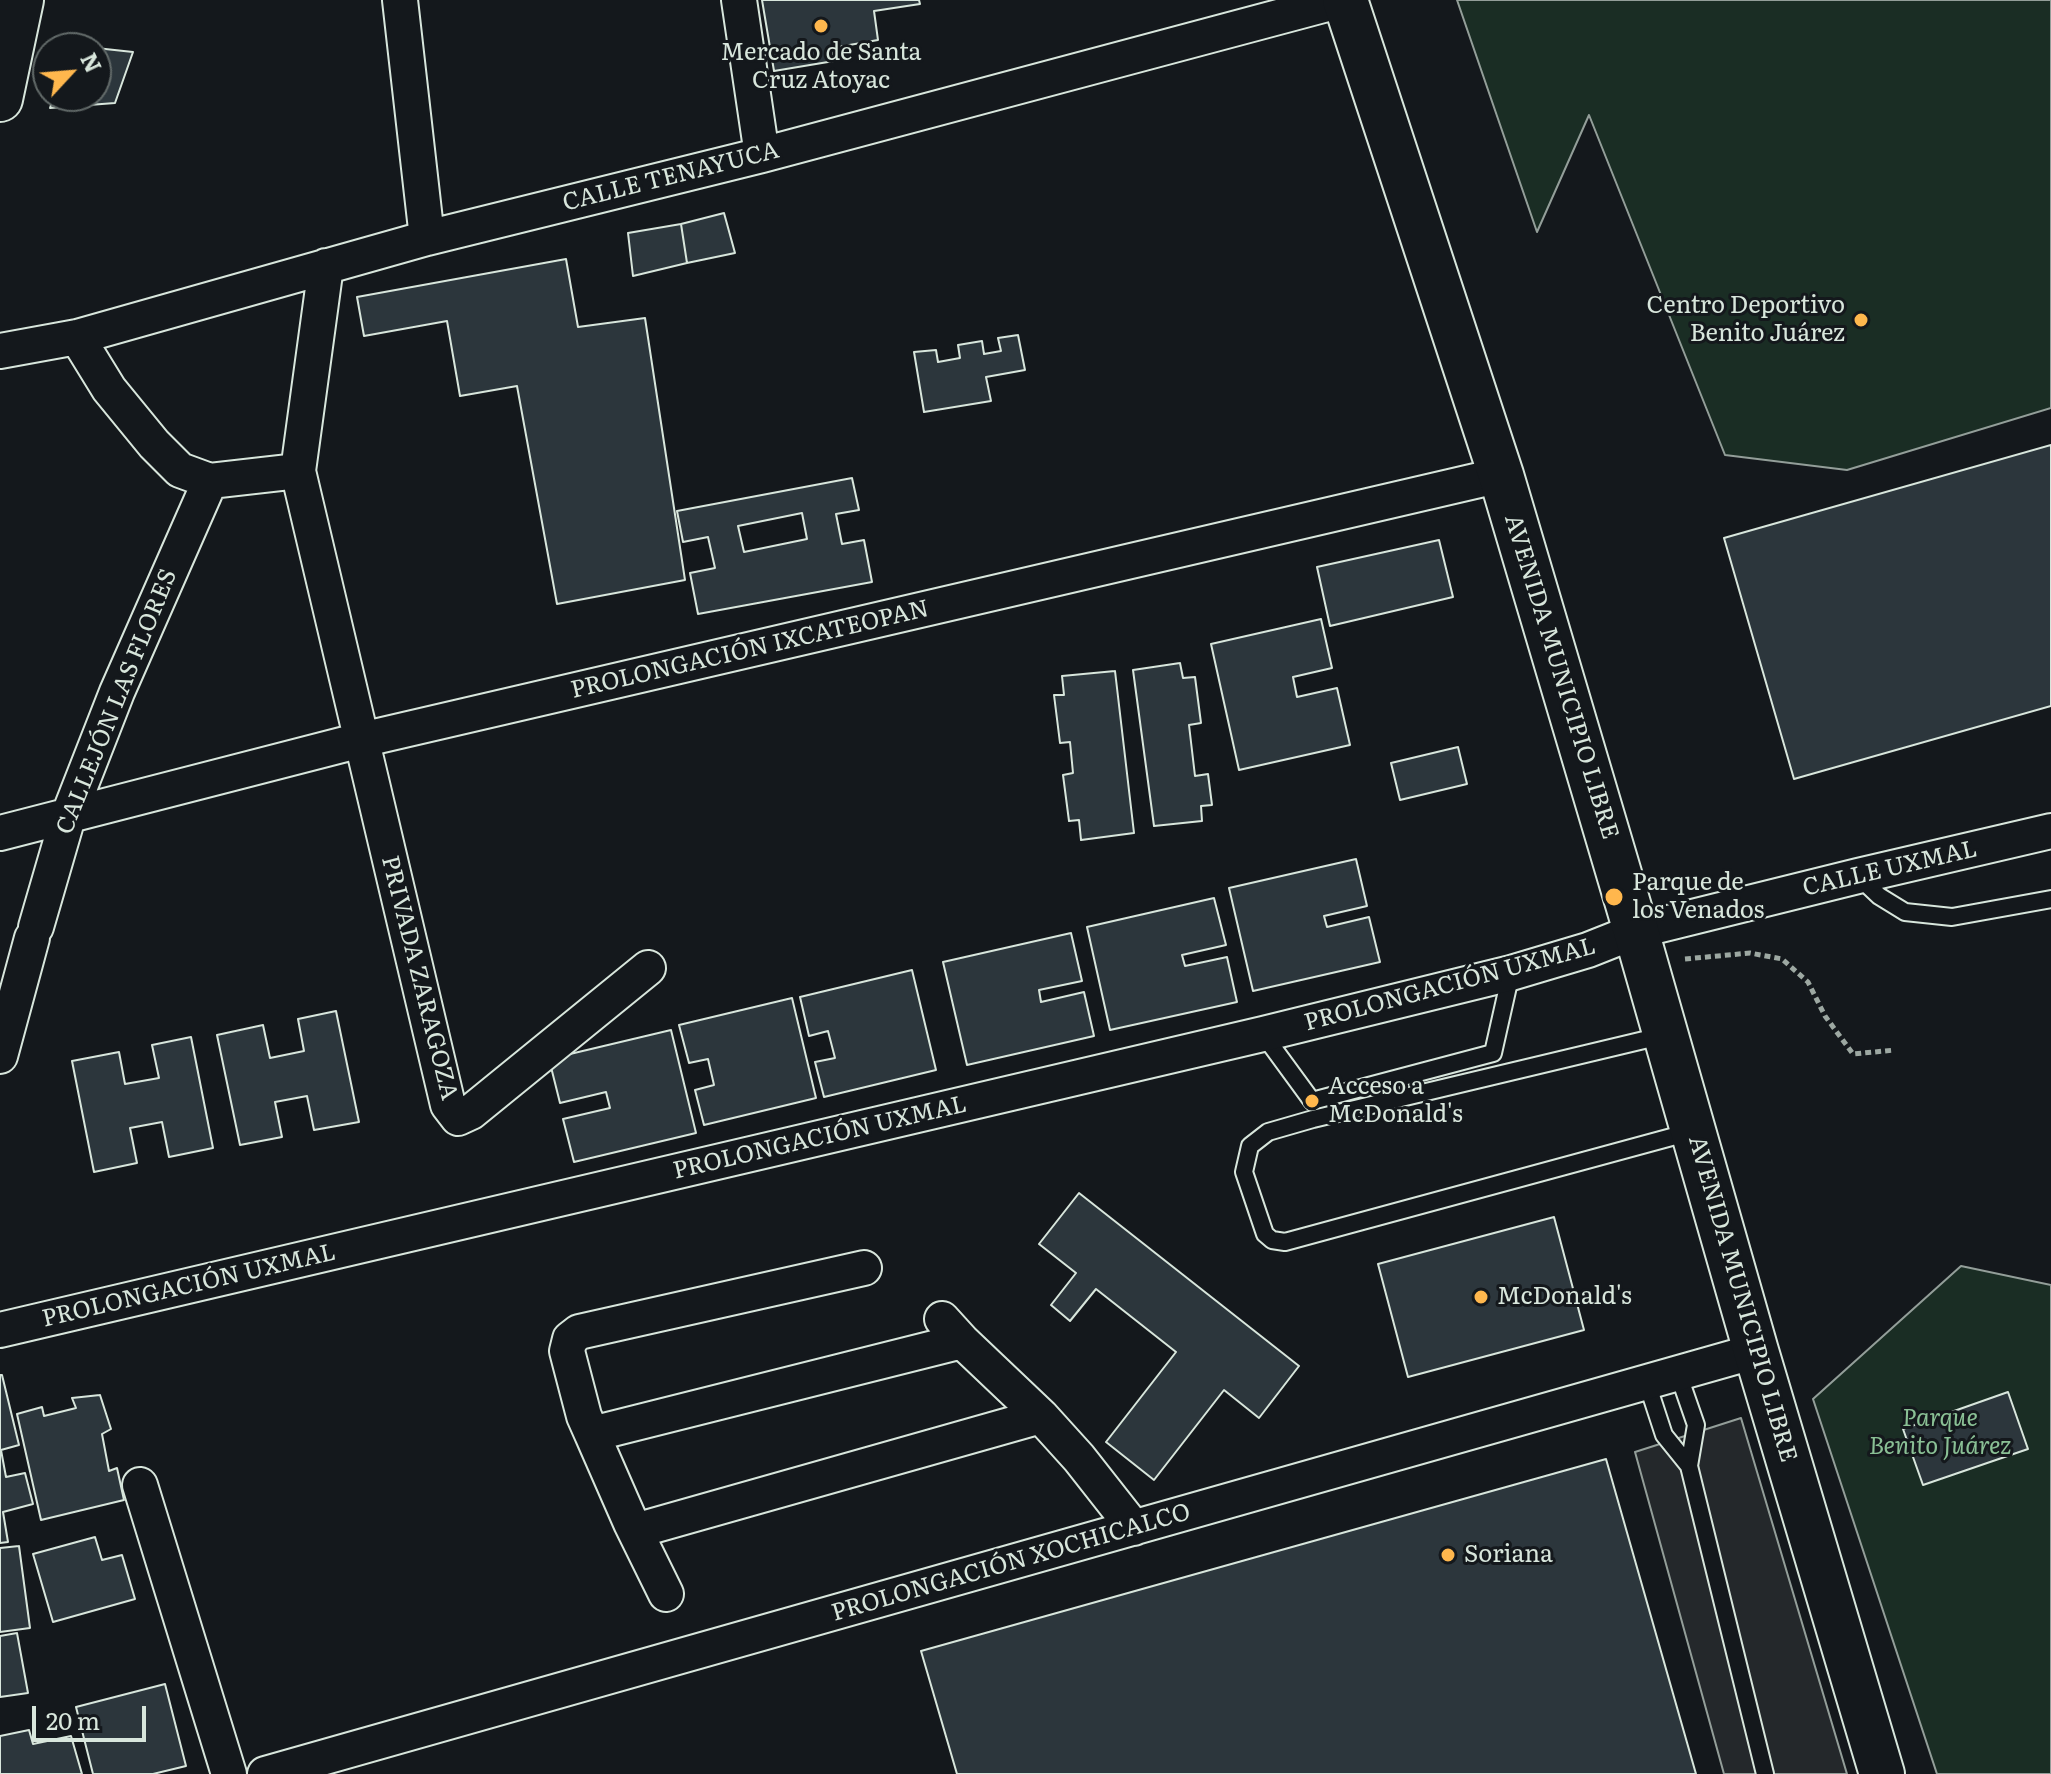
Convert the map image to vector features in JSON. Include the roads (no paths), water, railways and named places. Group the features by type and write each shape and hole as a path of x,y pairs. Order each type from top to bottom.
{"main road":[{"path":"0,99 21,0"},
{"name":"AVENIDA MUNICIPIO LIBRE","path":"1344,0 1501,475 1882,1774"}],"street":[{"path":"400,0 427,238"},
{"path":"739,0 762,155"},
{"name":"CALLE TENAYUCA","path":"0,351 77,337 427,238 762,155 1344,0"},
{"path":"326,266 298,471 361,740"},
{"path":"77,337 109,389 154,444 180,470 210,481 298,471"},
{"name":"PROLONGACIÓN IXCATEOPAN","path":"0,833 361,740 1501,475"},
{"name":"CALLEJÓN LAS FLORES","path":"0,1056 68,817 117,692 210,481"},
{"name":"PRIVADA ZARAGOZA","path":"361,740 448,1105 458,1118 471,1112 648,968"},
{"name":"CALLE UXMAL","path":"1641,947 1858,876 2051,831"},
{"name":"PROLONGACIÓN UXMAL","path":"0,1330 1263,1034 1511,973 1588,950 1641,947"},
{"path":"666,1594 584,1416 567,1351 570,1339 579,1332 864,1268"},
{"path":"592,1434 952,1330 1041,1416 1079,1458 1134,1528"},
{"name":"PROLONGACIÓN XOCHICALCO","path":"265,1774 1756,1351"},
{"path":"635,1531 1041,1416"},
{"path":"140,1485 229,1774"}],"lane":[{"path":"1858,876 1879,896 1905,912 1952,917 2051,899"},
{"path":"1509,1074 1493,1053 1511,973"},
{"path":"1263,1034 1312,1101 1313,1119"},
{"path":"1666,1035 1268,1132 1250,1146 1244,1172 1265,1234 1272,1240 1285,1242 1693,1132"},
{"path":"1312,1101 1493,1053"},
{"path":"1662,1378 1696,1425 1689,1466 1765,1774"},
{"path":"1662,1378 1664,1435 1689,1466"}],"place":[{"name":"Mercado de Santa Cruz Atoyac","path":"821,26"},
{"name":"Centro Deportivo Benito Juárez","path":"1861,320"},
{"name":"Parque de los Venados","path":"1614,897"},
{"name":"Acceso a McDonald's","path":"1312,1101"},
{"name":"McDonald's","path":"1481,1297"},
{"name":"Soriana","path":"1448,1555"}],"park label":[{"name":"Parque Benito Juárez","path":"1940,1433"}]}
